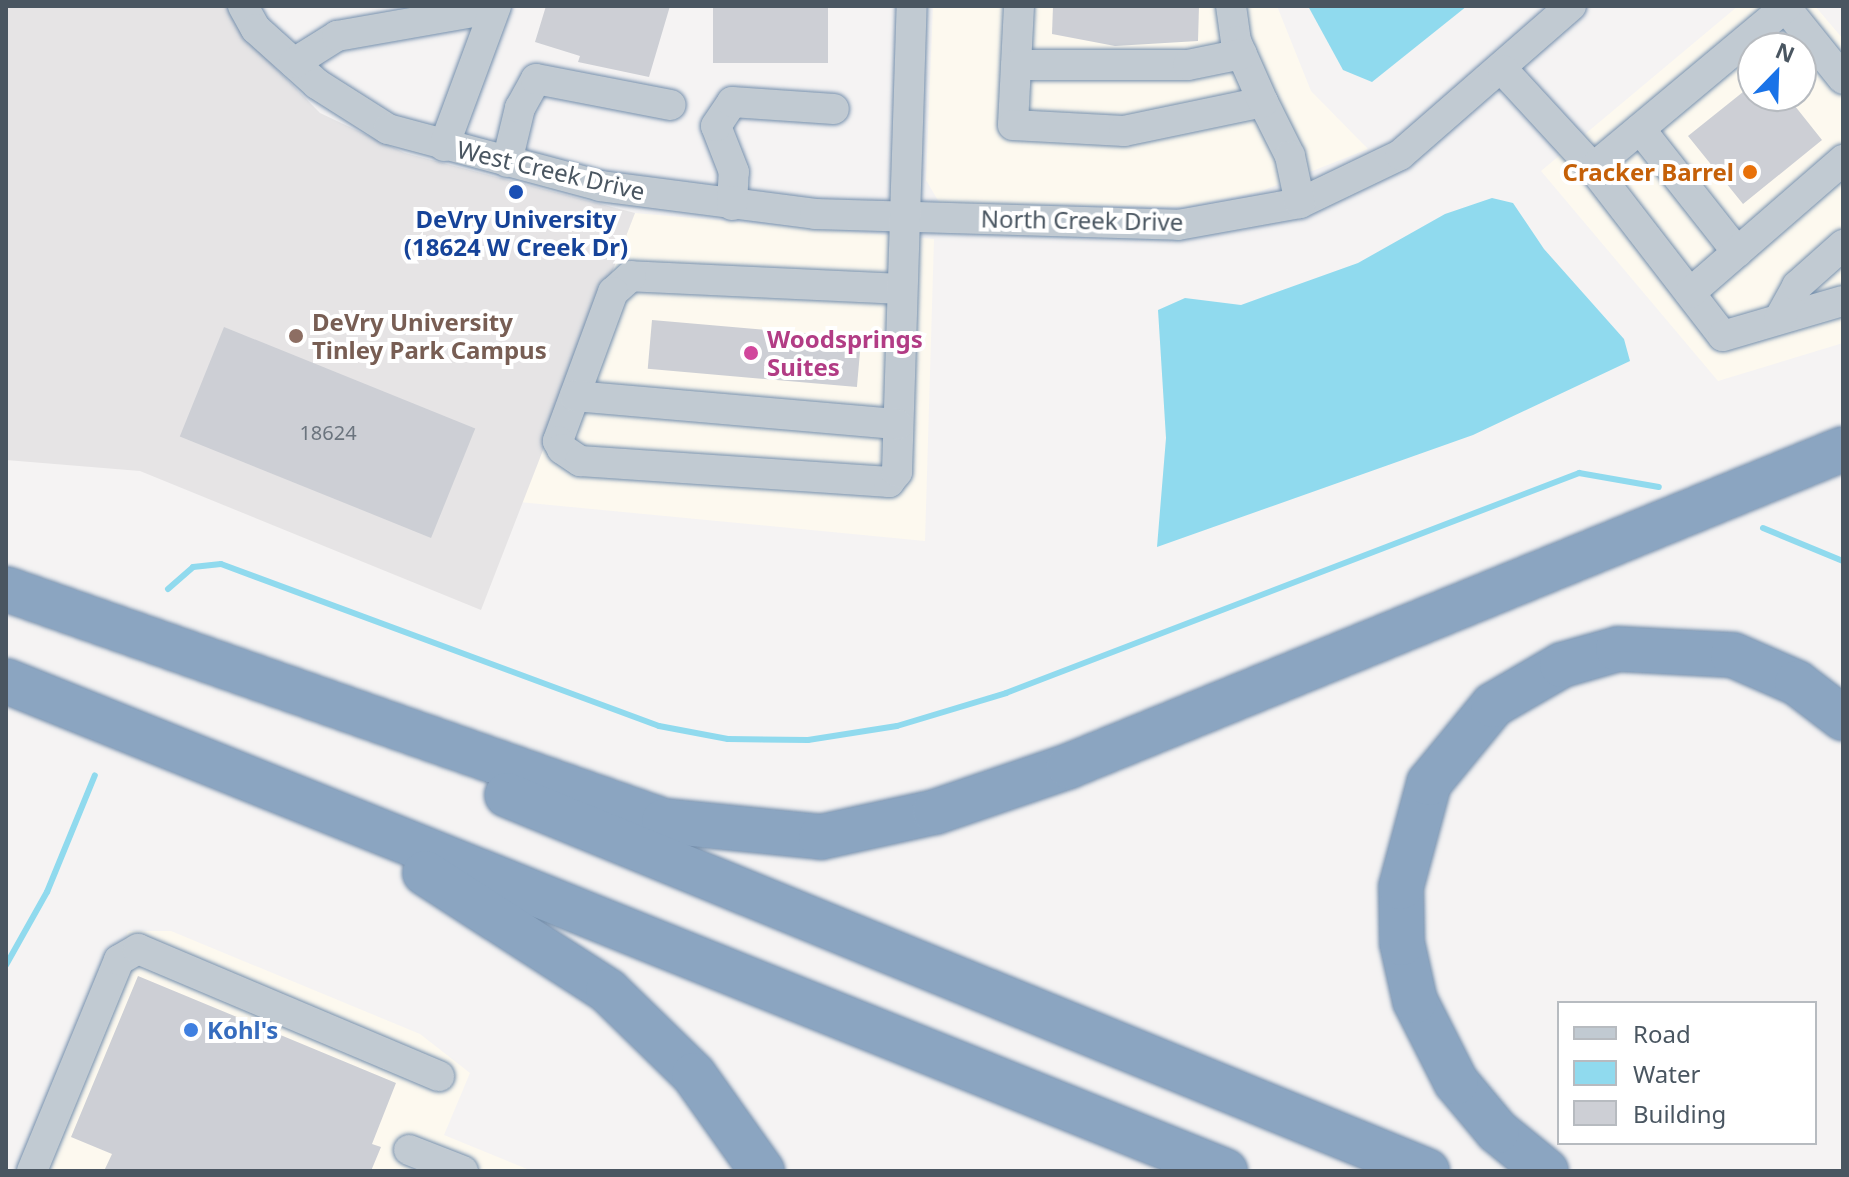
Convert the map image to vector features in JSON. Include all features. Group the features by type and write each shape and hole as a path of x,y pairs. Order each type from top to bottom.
{"highway":[{"path":"6,590 664,821 821,837 935,812 1069,766 1843,449"},
{"path":"6,590 1427,1171"},
{"path":"1546,1171 1475,1107 1437,1051 1415,1001 1402,943 1401,887 1429,783 1493,705 1562,665 1618,649 1733,655 1797,683 1843,718"},
{"path":"6,681 1225,1171"},
{"path":"302,801 574,963 694,1075 762,1171"}],"street":[{"name":"West Creek Drive","path":"243,6 256,29 294,63 388,129 507,162 732,205 909,217"},
{"path":"902,289 631,276 613,292 558,441 580,461 889,482 897,472 902,289 909,217 912,6"},
{"path":"1019,6 1013,125 1124,131 1263,102"},
{"path":"1231,6 1242,54 1290,156 1300,203"},
{"name":"North Creek Drive","path":"909,217 1178,225 1300,203 1400,155 1503,70 1571,6"},
{"path":"294,63 337,36 496,7"},
{"path":"444,146 496,7"},
{"path":"1593,168 1786,7 1843,79"},
{"path":"1016,65 1188,65 1242,54"},
{"path":"1503,70 1593,168 1723,336 1843,301"},
{"path":"507,162 520,108 536,79 671,105"},
{"path":"732,205 734,172 716,126 732,102 834,109"},
{"path":"1640,129 1737,252"},
{"path":"1690,293 1843,160"},
{"path":"1779,319 1797,286 1843,245"},
{"path":"575,396 898,424"},
{"path":"32,1171 119,960 138,949 439,1076"},
{"path":"409,1150 463,1171"}],"shaded area":[{"name":"DeVry University Tinley Park Campus","path":"6,6 229,6 252,44 320,113 405,153 635,213 481,610 140,471 6,460"},
{"path":"933,6 1277,6 1311,91 1368,149 1259,192 1184,207 940,204 926,180"},
{"path":"1738,6 1815,6 1843,39 1843,343 1718,381 1541,171"},
{"path":"635,213 934,239 925,541 519,502"},
{"path":"128,931 171,931 420,1034 470,1073 444,1135 532,1171 26,1171"}],"water":[{"path":"1308,6 1467,6 1372,82 1343,70"},
{"path":"1492,198 1513,203 1544,249 1624,339 1630,361 1473,435 1157,547 1166,438 1158,310 1185,298 1241,305 1358,263 1445,214"}],"building":[{"path":"546,6 670,6 649,77 578,62 580,56 535,42"},
{"path":"713,6 828,6 828,63 713,63"},
{"path":"1053,6 1199,6 1198,41 1115,46 1052,34"},
{"name":"Cracker Barrel","path":"1737,97 1737,112 1800,112 1822,140 1743,204 1688,136"},
{"name":"Woodsprings Suites","path":"652,320 861,338 857,387 648,369"},
{"name":"DeVry University Tinley Park Campus","path":"224,327 475,429 431,538 180,436"},
{"name":"Kohl's","path":"138,976 396,1083 372,1144 381,1147 371,1171 104,1171 112,1154 71,1137"}],"waterway":[{"path":"168,589 193,567 221,564 659,726 728,739 808,740 897,726 1006,693 1579,473 1659,487"},
{"path":"1763,528 1843,561"},
{"path":"6,965 47,892 95,775"}],"place":[{"name":"Cracker Barrel","path":"1750,172"},
{"name":"DeVry University (18624 W Creek Dr)","path":"516,192"},
{"name":"DeVry University Tinley Park Campus","path":"296,336"},
{"name":"Woodsprings Suites","path":"751,353"},
{"name":"Kohl's","path":"191,1030"}]}
